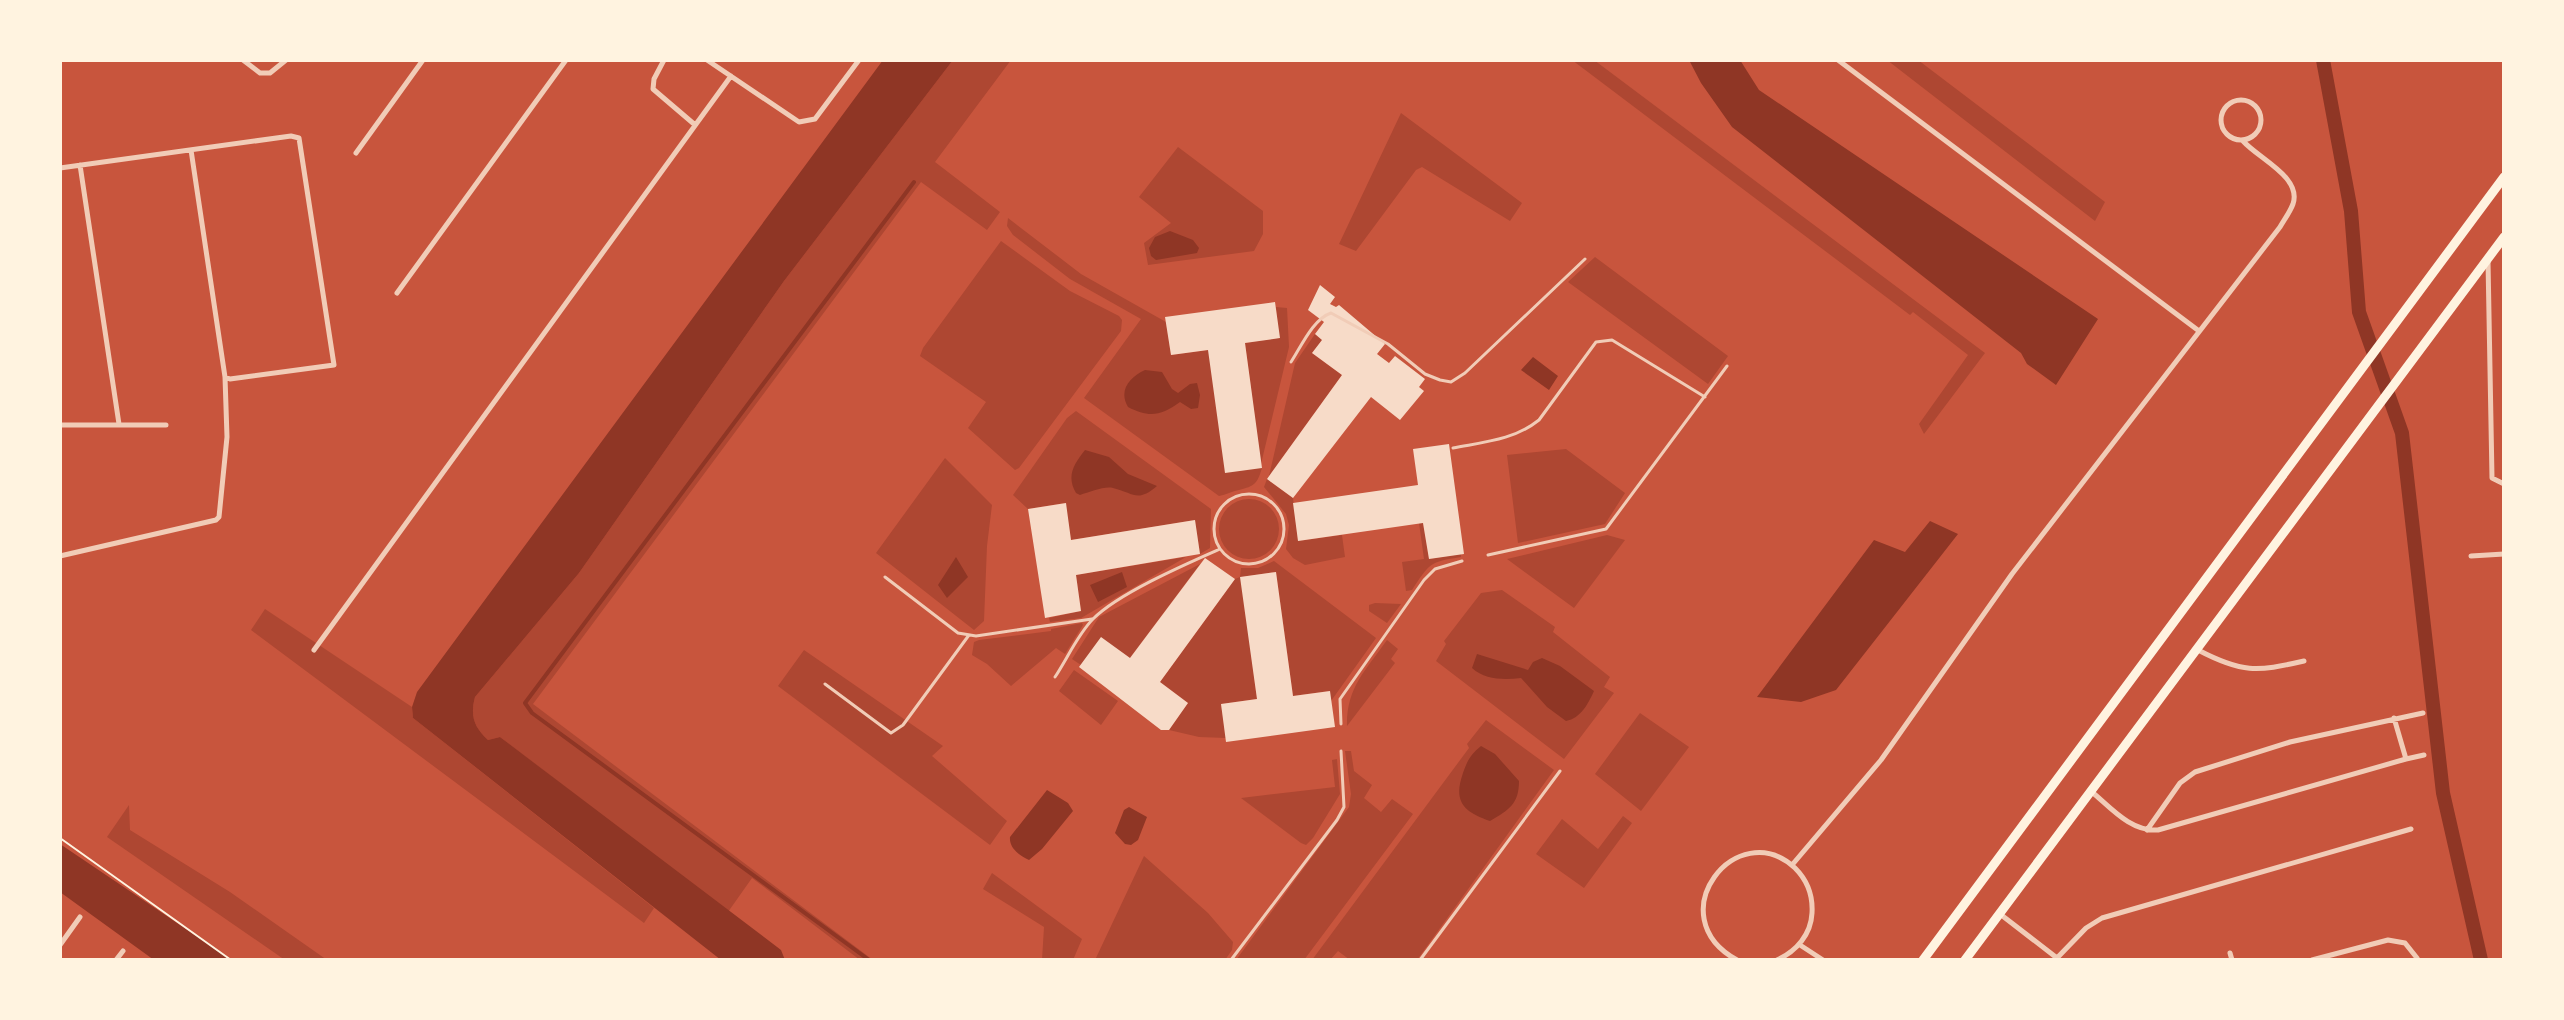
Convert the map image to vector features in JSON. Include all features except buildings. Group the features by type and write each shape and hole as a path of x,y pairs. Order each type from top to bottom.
{"main road":[{"path":"1923,960 2504,177"},
{"path":"1965,960 2504,237"}],"street":[{"path":"243,60 260,73 270,73 286,60"},
{"path":"356,153 423,60"},
{"path":"397,293 566,60"},
{"path":"664,60 654,79 653,89 694,124"},
{"path":"707,60 799,122 807,123 815,119 859,60"},
{"path":"1838,60 2199,331"},
{"path":"314,650 731,76"},
{"path":"1792,865 1881,760 2012,574 2280,227 2293,204 2295,193 2289,179 2243,141 2230,137 2222,126 2222,113 2235,100 2254,104 2261,115 2262,122 2256,135 2243,141"},
{"path":"60,168 291,136 299,138 334,365 230,379 225,377"},
{"path":"60,556 219,517 227,425 225,377 191,150"},
{"path":"80,165 119,424"},
{"path":"2488,259 2492,478 2504,484"},
{"path":"60,425 166,425"},
{"path":"2471,556 2504,554"},
{"path":"2197,650 2221,662 2247,669 2274,668 2304,661"},
{"path":"2146,831 2180,783 2195,772 2290,742 2423,713"},
{"path":"2394,718 2406,759"},
{"path":"2092,792 2136,828 2158,830 2424,755"},
{"path":"2000,914 2057,958 2086,928 2102,918 2411,829"},
{"path":"1737,960 1724,953 1712,940 1705,925 1704,899 1714,875 1727,863 1742,855 1768,855 1792,865 1809,889 1813,903 1812,918 1800,945 1777,960"},
{"path":"60,945 80,917"},
{"path":"2312,960 2388,940 2405,943 2417,958"},
{"path":"1800,945 1823,960"},
{"path":"116,960 123,951"},
{"path":"1719,960 1724,953"}],"lane":[{"path":"1291,362 1318,322 1331,313 1388,344 1425,374 1451,382 1465,373 1585,259"},
{"path":"1453,448 1516,436 1528,429 1539,420 1596,342 1605,339 1628,349 1705,397"},
{"path":"1488,555 1606,529 1727,366"},
{"path":"1250,493 1271,500 1279,509 1284,531 1276,551 1268,559 1256,564 1244,564 1232,560 1220,549 1213,530 1215,518 1228,499 1250,493"},
{"path":"1055,677 1092,619 1181,565 1220,549"},
{"path":"1341,724 1340,699 1424,580 1435,569 1462,561"},
{"path":"885,577 958,633 969,635 1092,619"},
{"path":"825,684 891,733 895,732 969,635"},
{"path":"1231,960 1344,807 1341,751"},
{"path":"1420,960 1560,771"}],"path":[{"path":"60,838 231,960"}],"shaded area":[{"path":"883,60 953,60 784,281 579,573 475,697 474,721 488,740 500,737 781,950 785,960 721,960 413,718 412,707 417,692"},
{"path":"953,60 1011,60 935,162 1000,212 987,230 921,182 533,704 873,960 860,960 752,878 728,912 500,737 488,740 474,721 474,704 475,697 579,573 784,281"},
{"path":"1572,60 1594,60 1985,353 1924,434 1919,424 1968,355 1913,312 1910,315"},
{"path":"1689,60 1740,60 1759,90 2098,319 2056,385 2027,364 2021,353 1732,127"},
{"path":"1887,60 1918,60 2105,202 2095,221"},
{"path":"1401,113 1522,203 1510,221 1422,167 1416,170 1356,251 1339,244"},
{"path":"1178,147 1263,211 1263,234 1254,251 1148,265 1144,243 1171,223 1139,197"},
{"path":"1008,218 1081,274 1166,322 1171,355 1208,350 1262,468 1255,484 1219,496 1084,398 1141,319 1070,279 1013,235 1007,226"},
{"path":"1170,231 1193,240 1199,248 1197,253 1156,260 1151,256 1149,248 1155,237"},
{"path":"1001,241 1070,291 1122,320 1121,331 1015,470 968,428 986,402 920,356"},
{"path":"1595,257 1728,356 1708,384 1568,282"},
{"path":"1276,307 1287,308 1289,347 1261,464 1245,343 1279,338"},
{"path":"1315,334 1322,340 1312,353 1342,375 1269,476 1295,363"},
{"path":"1533,357 1558,376 1549,390 1521,370"},
{"path":"1145,370 1162,372 1178,393 1197,383 1200,395 1198,408 1191,409 1180,402 1161,413 1149,414 1128,407 1124,395 1127,385"},
{"path":"1076,411 1211,509 1210,548 1200,554 1195,520 1071,540 1065,503 1028,509 1013,495 1067,418"},
{"path":"1566,449 1625,493 1605,524 1518,543 1507,455"},
{"path":"1085,450 1109,457 1128,474 1157,486 1140,495 1109,488 1080,495 1076,493 1072,481 1073,470"},
{"path":"945,458 992,505 984,621 974,630 876,553"},
{"path":"1267,479 1293,498 1298,541 1342,535 1345,557 1305,565 1293,558 1286,549 1289,525 1286,514 1264,487"},
{"path":"1249,499 1260,501 1270,508 1277,518 1277,540 1270,550 1260,557 1249,559 1238,557 1228,550 1221,540 1219,529 1221,518 1228,508 1238,501"},
{"path":"1930,521 1958,534 1836,690 1801,702 1757,697 1874,540 1905,552"},
{"path":"1419,523 1423,523 1429,559 1461,554 1461,557 1431,565 1412,590 1406,591 1402,562 1424,559"},
{"path":"1607,535 1625,540 1574,608 1507,559"},
{"path":"956,557 968,577 947,598 938,585"},
{"path":"1186,557 1081,618 1050,622 1049,618 1081,611 1076,575"},
{"path":"1274,561 1376,638 1331,701 1329,691 1293,696 1276,572 1241,577 1257,699 1221,704 1226,738 1199,737 1169,730 1188,703 1160,682 1235,579 1240,577 1241,568 1258,568"},
{"path":"1200,564 1130,658 1101,638 1081,665 1072,659 1099,617"},
{"path":"1122,572 1127,587 1098,602 1090,585"},
{"path":"1502,590 1555,627 1553,632 1610,677 1604,687 1614,693 1564,759 1436,661 1446,644 1444,641 1481,593"},
{"path":"1401,604 1387,623 1369,611 1369,605"},
{"path":"265,609 412,707 413,718 654,908 644,923 251,630"},
{"path":"1082,623 1065,654 1056,648 1011,686 972,655 974,642 979,640 1051,631"},
{"path":"1387,640 1398,649 1391,659 1395,663 1347,726 1354,690"},
{"path":"804,650 943,746 932,756 1007,821 990,845 778,686"},
{"path":"1477,654 1528,670 1533,662 1542,658 1560,666 1594,691 1580,714 1566,721 1547,707 1521,678 1495,678 1477,672 1472,668"},
{"path":"1074,670 1118,701 1101,725 1059,691"},
{"path":"1640,713 1689,747 1641,811 1595,774"},
{"path":"1486,720 1554,770 1417,960 1350,960 1338,951 1330,960 1312,960 1469,748 1467,744"},
{"path":"1481,746 1495,754 1519,781 1512,806 1490,821 1467,809 1459,791 1468,761"},
{"path":"1345,751 1351,751 1354,771 1372,785 1364,798 1381,812 1392,799 1413,814 1304,960 1236,960 1349,807 1351,794"},
{"path":"1337,759 1340,794 1306,845 1241,798 1335,787 1332,760"},
{"path":"1047,790 1068,803 1073,811 1029,860 1015,851 1010,837"},
{"path":"129,805 130,830 230,892 327,960 285,960 107,837"},
{"path":"1129,807 1147,817 1138,840 1131,845 1125,844 1115,833 1124,810"},
{"path":"1623,816 1632,823 1584,888 1536,854 1562,819 1598,849"},
{"path":"60,844 232,960 154,960 60,892"},
{"path":"1144,856 1208,913 1233,942 1225,960 1095,960"},
{"path":"992,873 1082,939 1073,960 1042,960 1044,927 983,889"}],"waterway":[{"path":"2323,60 2351,211 2359,312 2402,433 2443,793 2481,960"},
{"path":"869,960 532,713 525,703 914,182"}]}
